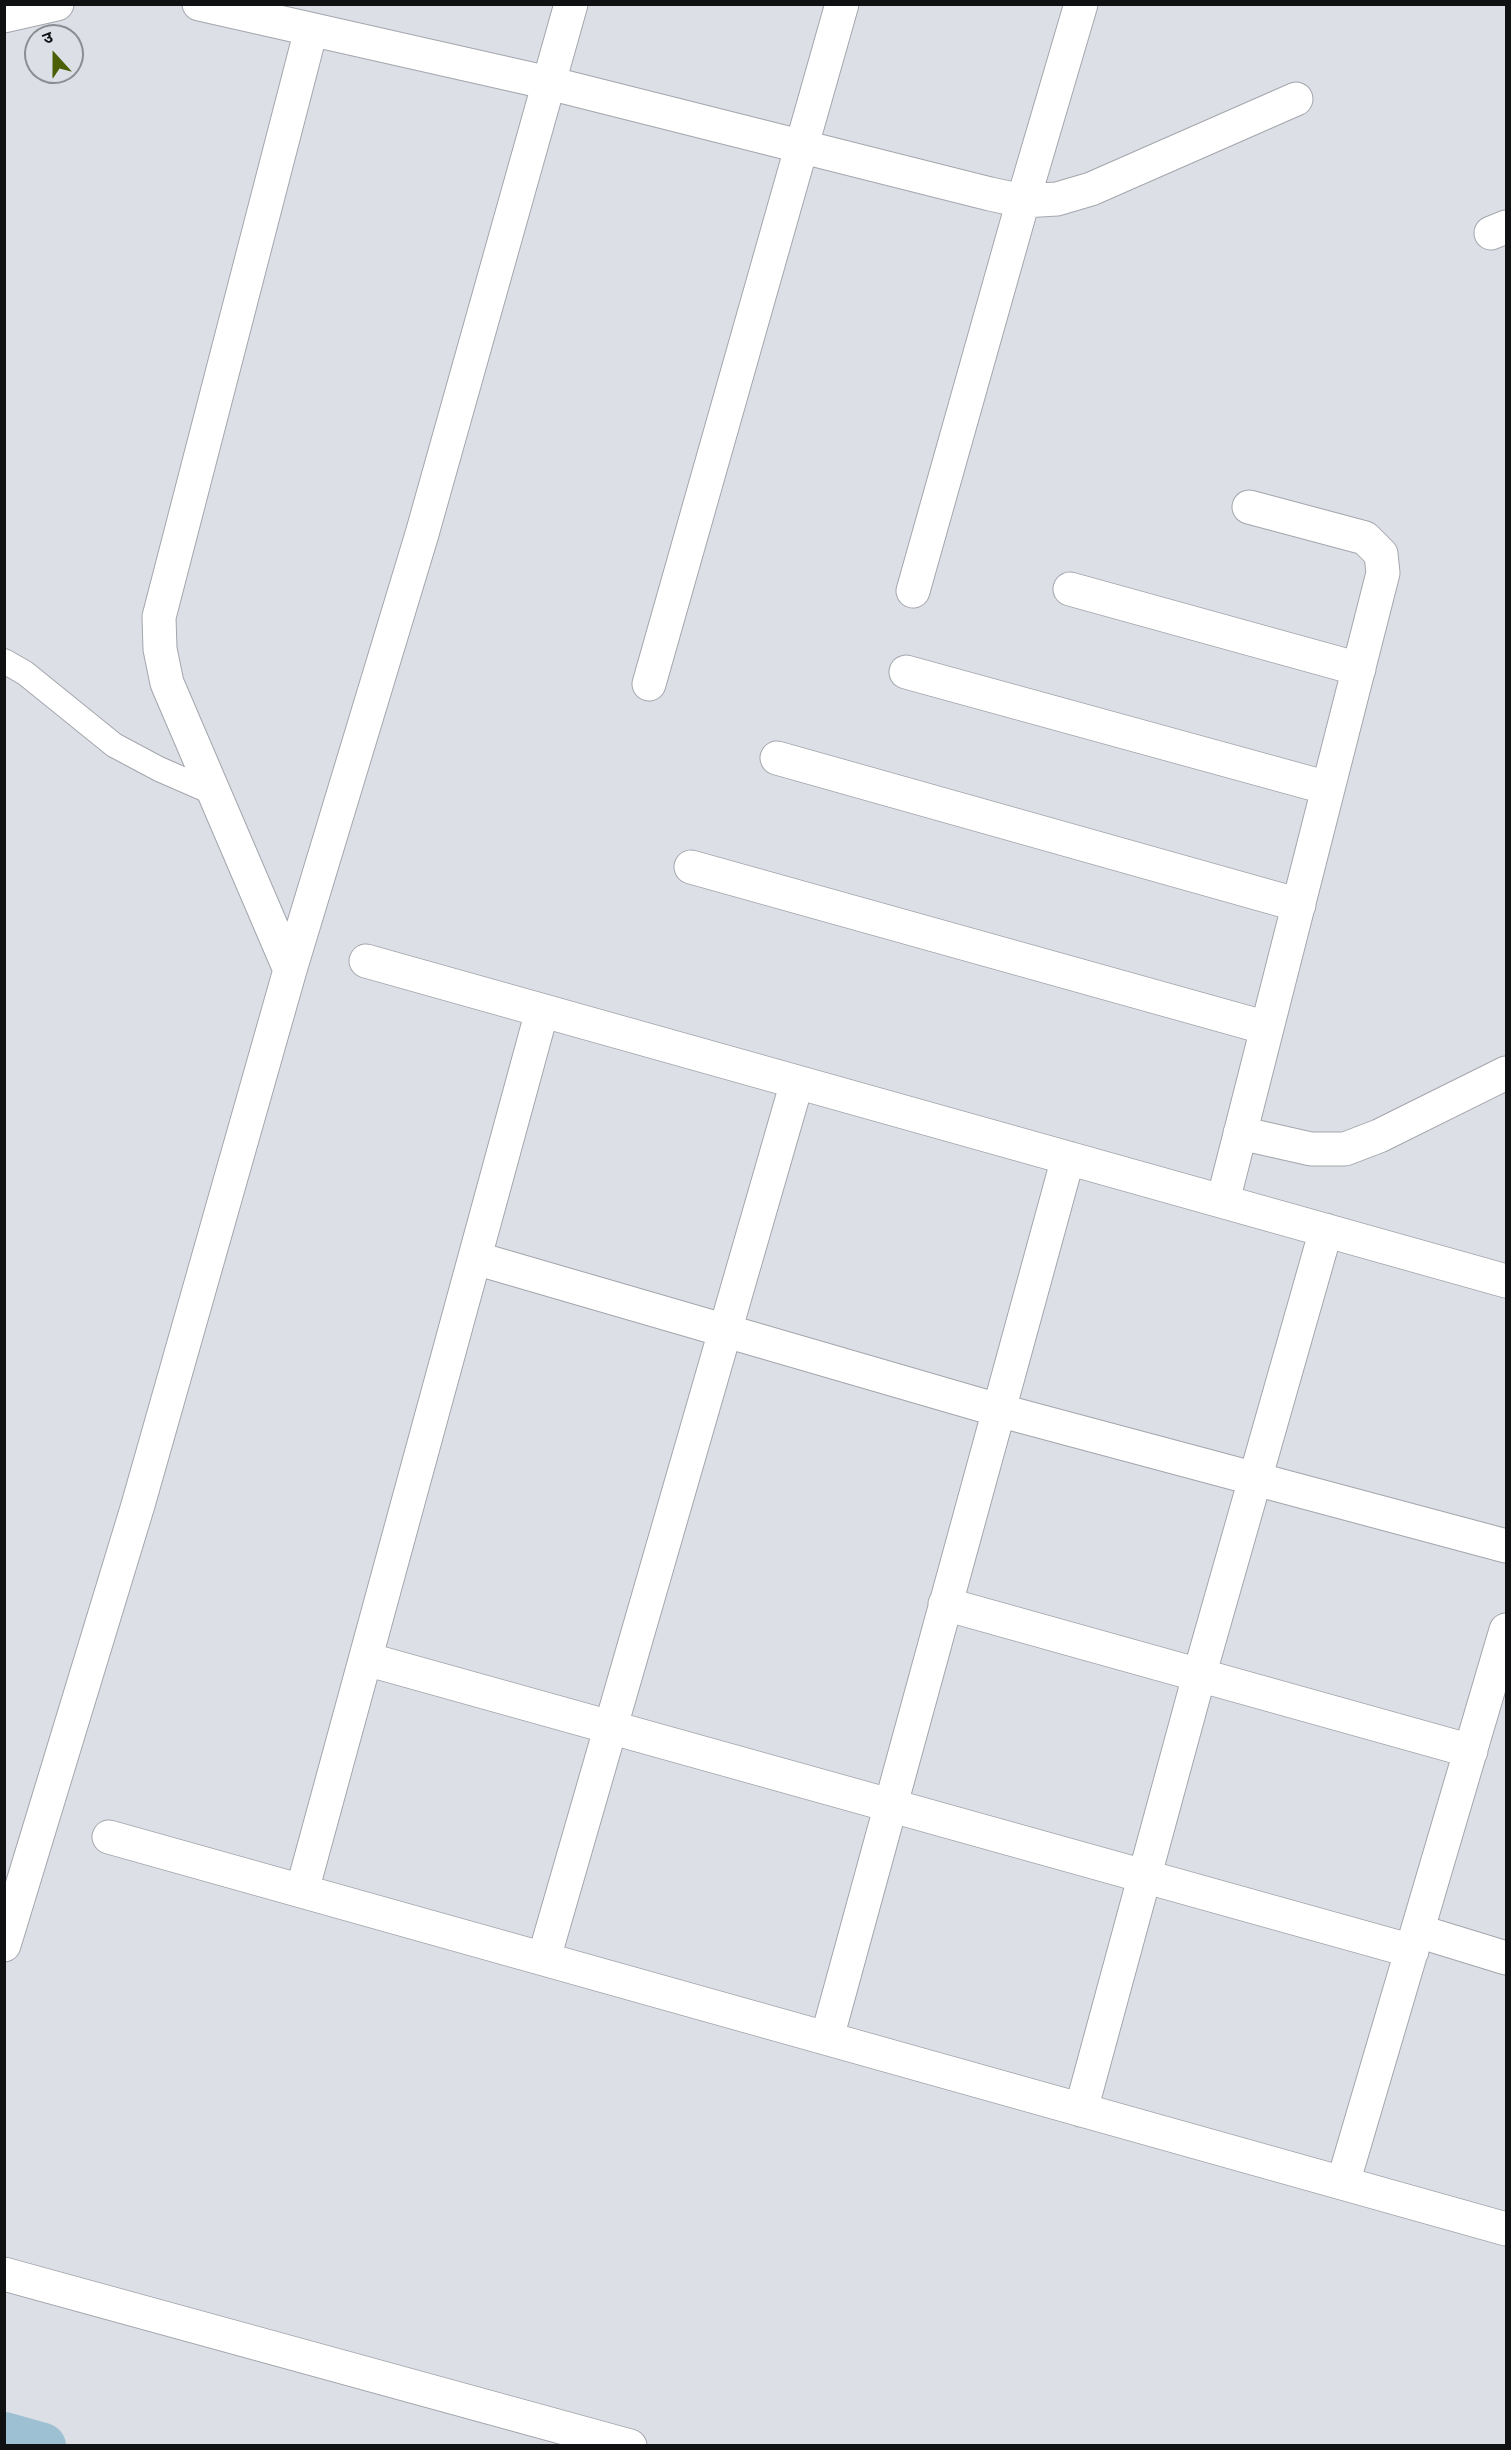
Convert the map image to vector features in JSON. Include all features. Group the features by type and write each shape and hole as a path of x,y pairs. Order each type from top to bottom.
{"street":[{"path":"4,16 57,4"},
{"path":"4,1945 138,1505 290,970 425,523 571,4"},
{"path":"649,684 842,4"},
{"path":"913,591 1081,4"},
{"path":"214,7 549,82 990,195 1023,201 1057,199 1090,189 1296,99"},
{"path":"290,970 167,683 160,649 159,617 311,30"},
{"path":"1223,1201 1383,573 1381,554 1365,538 1249,507"},
{"path":"1070,589 1359,669"},
{"path":"906,672 1328,788"},
{"path":"777,758 1299,905"},
{"path":"691,867 1268,1028"},
{"path":"366,961 1506,1281"},
{"path":"302,1891 542,1011"},
{"path":"1240,1133 1311,1149 1345,1149 1379,1136 1506,1073"},
{"path":"544,1958 727,1331 797,1082"},
{"path":"827,2038 1068,1158"},
{"path":"1081,2110 1199,1676 1326,1230"},
{"path":"475,1258 998,1410 1506,1546"},
{"path":"945,1604 1471,1751"},
{"path":"1343,2183 1506,1630"},
{"path":"366,1659 1146,1877 1415,1941 1506,1958"},
{"path":"109,1837 1506,2229"},
{"path":"4,2274 630,2445"}],"lane":[{"path":"15,667 114,745 159,769 214,793"}],"waterway":[{"path":"4,2435 43,2446"}]}
